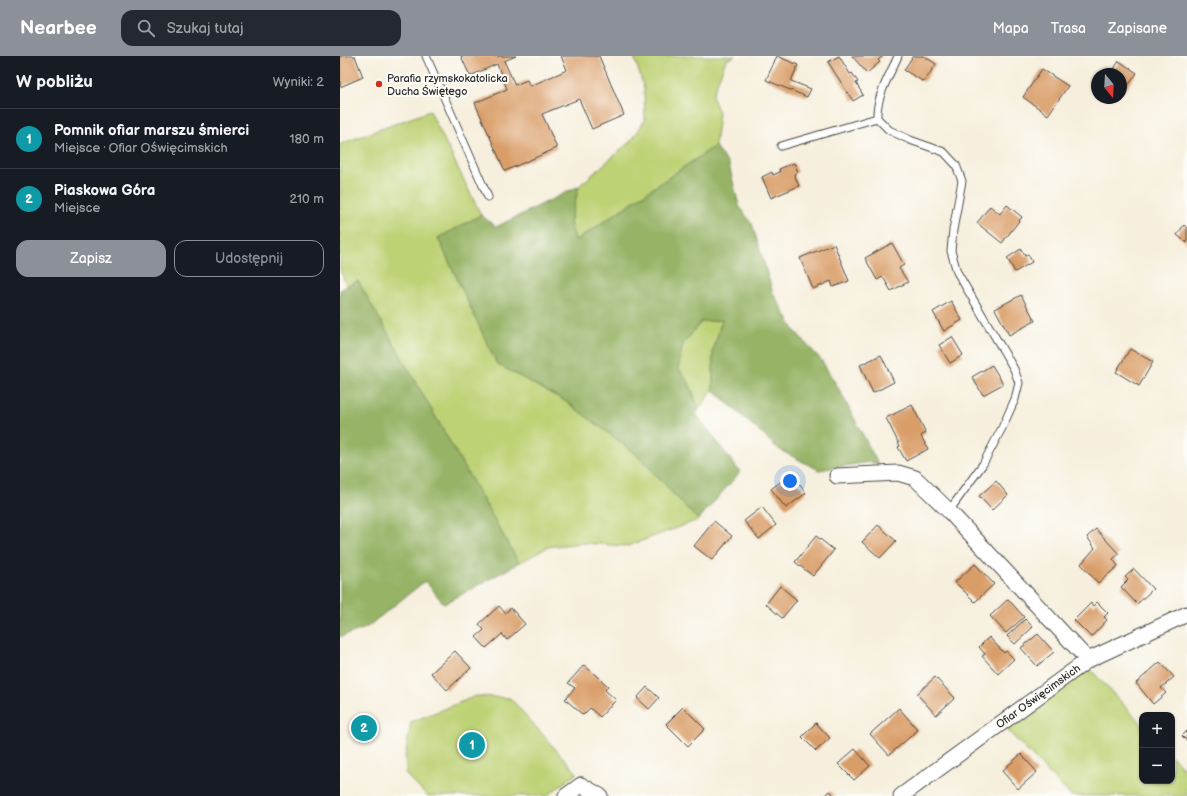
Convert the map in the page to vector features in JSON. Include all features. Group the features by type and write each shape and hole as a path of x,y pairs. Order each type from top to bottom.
{"street":[{"path":"837,476 898,473 915,478 949,511 1088,660"},
{"name":"Ofiar Oświęcimskich","path":"901,796 1088,660 1187,614"},
{"path":"566,796 580,785 600,796"}],"lane":[{"path":"426,56 488,197"},
{"path":"898,56 877,108 878,118 889,130 910,140 944,152 956,165 962,181 953,230 951,251 957,272 1014,369 1019,383 1015,399 983,464 949,511"},
{"path":"781,146 878,118"}],"green space":[{"path":"634,56 735,56 726,60 712,96 719,113 715,146 575,241 570,223 579,186 632,140 645,120 644,88"},
{"path":"430,111 481,215 438,238 497,364 567,402 636,454 698,520 628,546 581,543 548,547 519,563 358,281 347,286 340,270 340,144"},
{"path":"715,146 729,165 739,206 752,224 773,293 794,330 822,361 840,391 878,464 869,462 819,470 780,450 713,390 713,351 722,320 701,322 683,344 678,368 689,383 699,409 696,414 740,472 698,520 636,454 567,402 497,364 438,238 481,215 496,227 579,186 570,223 576,241"},
{"path":"358,281 519,563 444,604 425,581 366,628 340,637 340,290"},
{"path":"722,320 713,351 713,390 699,409 689,383 678,368 683,344 701,322"},
{"path":"1090,669 1139,721 1139,784 1175,784 1175,759 1187,772 1187,796 1071,796 1006,729"},
{"path":"476,696 510,698 577,773 547,796 427,796 406,775 405,757 411,722"}],"building":[{"path":"340,56 355,56 363,77 340,87"},
{"path":"461,56 516,56 504,61 515,85 527,80 530,86 567,70 561,56 599,56 624,115 592,129 579,99 542,114 557,148 505,171 475,103 507,89 497,64 470,76"},
{"path":"777,56 798,65 791,81 811,89 807,97 766,80"},
{"path":"839,56 850,74 852,73 858,82 856,83 863,95 853,101 828,62"},
{"path":"852,56 883,56 878,60 880,62 867,73"},
{"path":"913,56 924,56 936,64 924,82 904,70"},
{"path":"1119,61 1137,73 1127,87 1127,68 1115,68"},
{"path":"1042,69 1068,86 1048,115 1023,97"},
{"path":"794,163 798,172 794,174 799,186 771,198 762,177 772,172 773,175 780,172 779,169"},
{"path":"1007,205 1022,217 1002,243 977,223 990,206 1000,214"},
{"path":"1184,225 1187,228 1187,243 1177,235"},
{"path":"892,243 904,265 899,268 908,282 891,291 883,277 877,280 865,258"},
{"path":"834,244 849,281 833,287 831,281 813,289 800,258"},
{"path":"1021,249 1025,256 1028,254 1032,262 1015,272 1007,258"},
{"path":"1021,295 1035,321 1009,335 995,309"},
{"path":"951,301 962,320 944,331 933,312"},
{"path":"952,337 963,355 950,363 939,345"},
{"path":"1130,349 1153,362 1139,386 1116,372"},
{"path":"881,355 894,382 873,393 860,365"},
{"path":"992,365 1003,384 983,395 972,377"},
{"path":"912,405 926,433 921,436 928,449 906,461 898,447 900,446 886,418"},
{"path":"791,474 806,493 786,508 771,489"},
{"path":"996,481 1008,495 992,510 979,496"},
{"path":"762,507 776,525 759,539 744,521"},
{"path":"714,521 732,536 712,560 694,546"},
{"path":"878,525 896,541 880,558 862,542"},
{"path":"1096,529 1119,554 1113,559 1118,566 1098,583 1081,564 1095,548 1087,537"},
{"path":"816,536 834,550 813,576 795,562"},
{"path":"975,564 994,584 975,602 955,582"},
{"path":"1134,569 1153,589 1137,604 1121,587 1128,580 1125,577"},
{"path":"780,586 797,600 782,618 766,604"},
{"path":"1008,599 1024,617 1006,633 990,616"},
{"path":"1097,602 1108,613 1104,617 1107,620 1091,637 1074,620 1091,603 1093,606"},
{"path":"499,606 505,613 511,608 525,624 507,640 502,634 486,648 476,637 484,630 479,624"},
{"path":"1025,619 1033,627 1015,644 1007,636"},
{"path":"1038,634 1054,652 1037,666 1021,648"},
{"path":"989,637 1004,653 1006,651 1014,659 998,674 982,656 985,654 979,647"},
{"path":"455,651 471,668 447,690 431,673"},
{"path":"1160,662 1174,677 1161,688 1166,693 1153,704 1136,683"},
{"path":"584,665 608,686 605,690 616,700 600,717 590,708 583,715 565,699 575,688 568,683"},
{"path":"935,677 955,698 936,715 917,694"},
{"path":"647,687 659,698 649,709 637,698"},
{"path":"683,707 705,729 688,746 666,724"},
{"path":"899,708 918,730 889,755 870,734"},
{"path":"816,723 830,738 816,751 802,737"},
{"path":"1187,731 1187,741 1182,736"},
{"path":"855,749 870,766 854,780 838,764"},
{"path":"1021,754 1037,772 1018,789 1002,771"},
{"path":"830,791 835,796 825,796"}],"place":[{"name":"Parafia rzymskokatolicka Ducha Świętego","path":"379,84"},
{"name":"Piaskowa Góra","path":"364,728"},
{"name":"Pomnik ofiar marszu śmierci","path":"472,745"}]}
